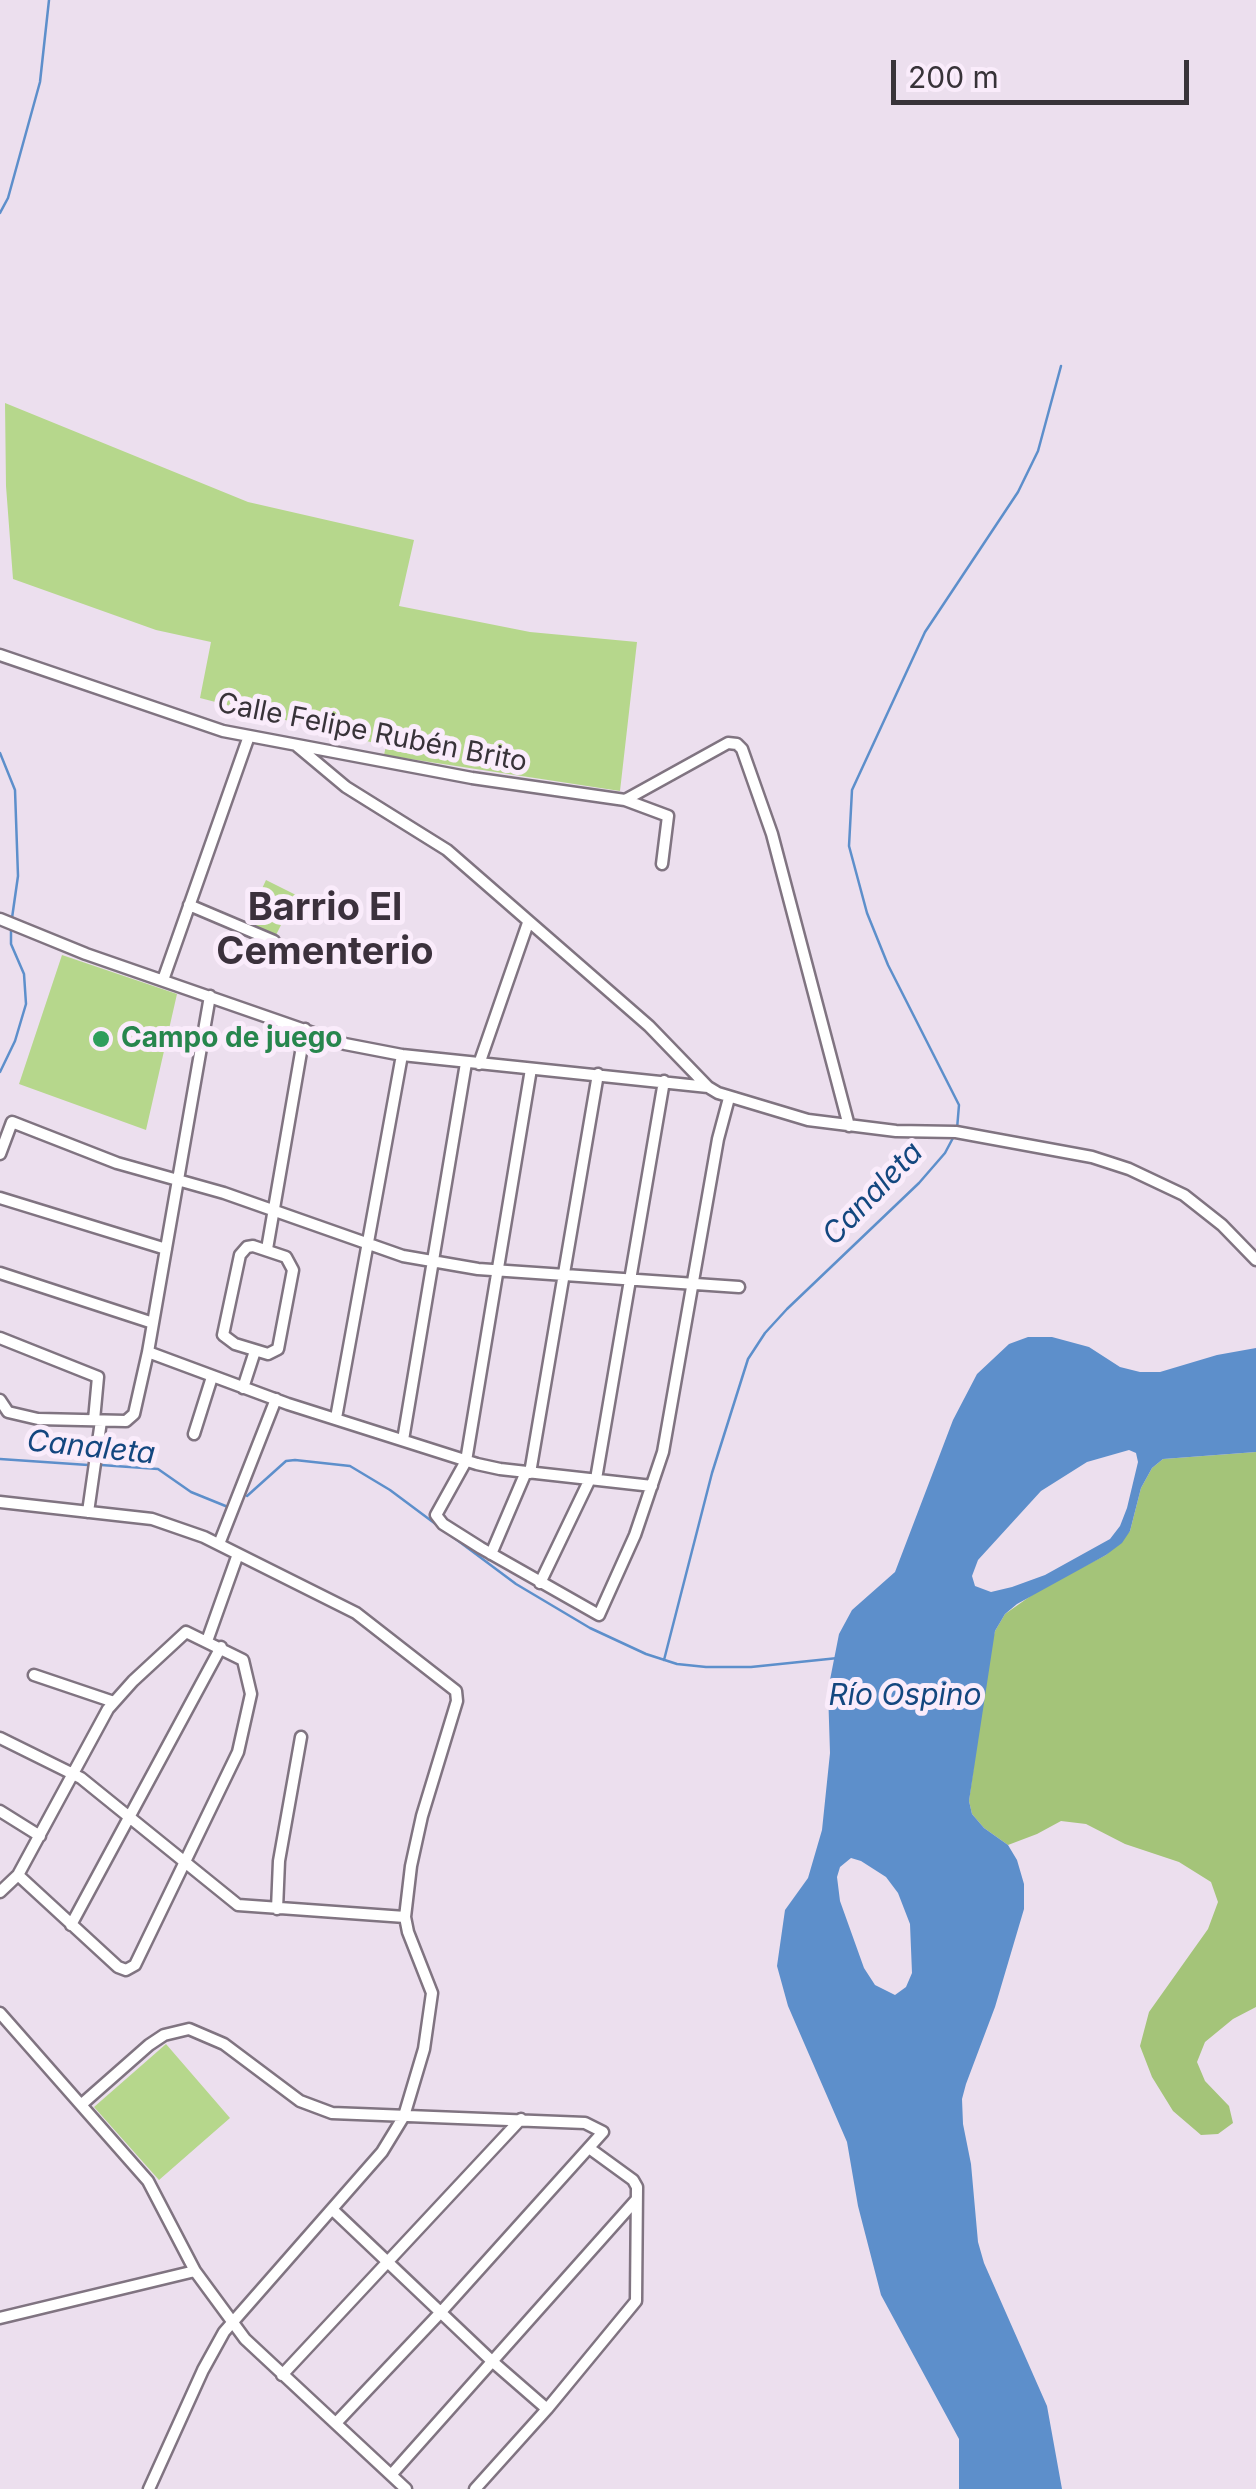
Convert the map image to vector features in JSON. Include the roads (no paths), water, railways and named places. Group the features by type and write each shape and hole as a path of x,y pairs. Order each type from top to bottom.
{"street":[{"name":"Calle Felipe Rubén Brito","path":"0,655 223,731 472,778 625,800 668,816 662,864"},
{"path":"163,980 249,736"},
{"path":"625,800 728,743 742,748 772,834 848,1126"},
{"path":"297,746 359,796 446,850 648,1026 708,1087 728,1098 789,1116 848,1126 978,1135 1092,1157 1129,1169 1200,1206 1256,1260"},
{"path":"190,905 274,941"},
{"path":"3,920 345,1044 402,1056 708,1087"},
{"path":"403,1440 432,1262 473,1063 528,923"},
{"path":"0,1400 6,1410 20,1416 126,1421 131,1418 148,1352 210,996"},
{"path":"266,1250 305,1029"},
{"path":"336,1418 402,1056"},
{"path":"531,1069 466,1460 436,1515 443,1524 491,1554 598,1615 636,1534 666,1435 728,1098"},
{"path":"491,1554 528,1473 598,1074"},
{"path":"540,1583 593,1479 664,1081"},
{"path":"0,1154 12,1122 118,1163 274,1211 368,1245 432,1262 739,1287"},
{"path":"0,1198 166,1249"},
{"path":"253,1246 286,1258 294,1270 278,1349 268,1354 254,1351 228,1339 223,1330 243,1250 253,1246"},
{"path":"0,1273 152,1324"},
{"path":"0,1338 98,1377 98,1420 88,1512"},
{"path":"243,1388 254,1351"},
{"path":"148,1352 243,1388 466,1460 528,1473 652,1486"},
{"path":"194,1434 212,1377"},
{"path":"219,1544 276,1399"},
{"path":"0,1502 152,1519 219,1544 356,1613 456,1691 411,1866 405,1917 432,1992 424,2050 404,2116 382,2152 232,2323 202,2370 150,2489"},
{"path":"207,1641 238,1554"},
{"path":"0,1892 18,1875 114,1702 186,1632 236,1654 246,1667 251,1694 250,1712 230,1772 145,1950 130,1968 118,1967 18,1875"},
{"path":"71,1926 221,1647"},
{"path":"34,1675 114,1702"},
{"path":"277,1909 279,1861 301,1737"},
{"path":"0,1738 72,1772 238,1905 405,1917"},
{"path":"0,1810 40,1836"},
{"path":"0,2013 148,2181 195,2271 232,2323 282,2375 406,2489"},
{"path":"82,2104 149,2045 164,2035 189,2029 224,2044 300,2102 314,2108 361,2116 585,2123 602,2132 336,2423"},
{"path":"282,2375 521,2119"},
{"path":"475,2489 634,2307 634,2180 589,2148"},
{"path":"391,2475 637,2199"},
{"path":"333,2210 547,2409"},
{"path":"0,2318 195,2271"}],"water":[{"name":"Río Ospino","path":"1028,1337 1052,1337 1089,1347 1120,1367 1140,1372 1160,1372 1256,1348 1256,1452 1163,1459 1152,1468 1141,1488 1130,1531 1122,1543 1017,1604 995,1631 969,1801 972,1814 1008,1845 1017,1860 1024,1884 1024,1909 995,2007 966,2084 963,2124 978,2242 1047,2406 1062,2489 959,2489 959,2439 881,2295 858,2206 847,2142 788,2006 777,1966 785,1910 808,1878 822,1830 830,1753 828,1690 839,1634 852,1610 895,1572 953,1420 977,1374 1009,1344","holes":["1129,1450 1136,1453 1138,1462 1127,1508 1110,1539 1045,1575 1012,1587 991,1592 975,1586 972,1576 978,1560 1041,1491 1087,1462","851,1858 886,1877 898,1893 910,1924 912,1973 906,1987 895,1995 875,1985 864,1968 840,1901 837,1877 840,1867"]}],"waterway":[{"path":"0,213 8,198 40,82 49,0"},
{"name":"Canaleta","path":"957,1129 959,1105 888,965 867,913 849,846 852,790 925,632 1018,492 1038,451 1061,366"},
{"path":"0,753 15,790 18,876 12,918"},
{"path":"0,1072 26,1004 24,974 11,944 11,926"},
{"name":"Canaleta","path":"664,1660 712,1473 748,1359 787,1309 919,1183 954,1136"},
{"name":"Canaleta","path":"0,1459 88,1465"},
{"name":"Canaleta","path":"247,1496 286,1461 350,1466 390,1490 516,1584 590,1628 646,1654 677,1664 706,1667 751,1667 838,1658"},
{"name":"Canaleta","path":"101,1465 158,1469 191,1492 228,1507"}],"place":[{"name":"Campo de juego","path":"101,1039"}],"district":[{"name":"Barrio El Cementerio","path":"325,931"}]}
